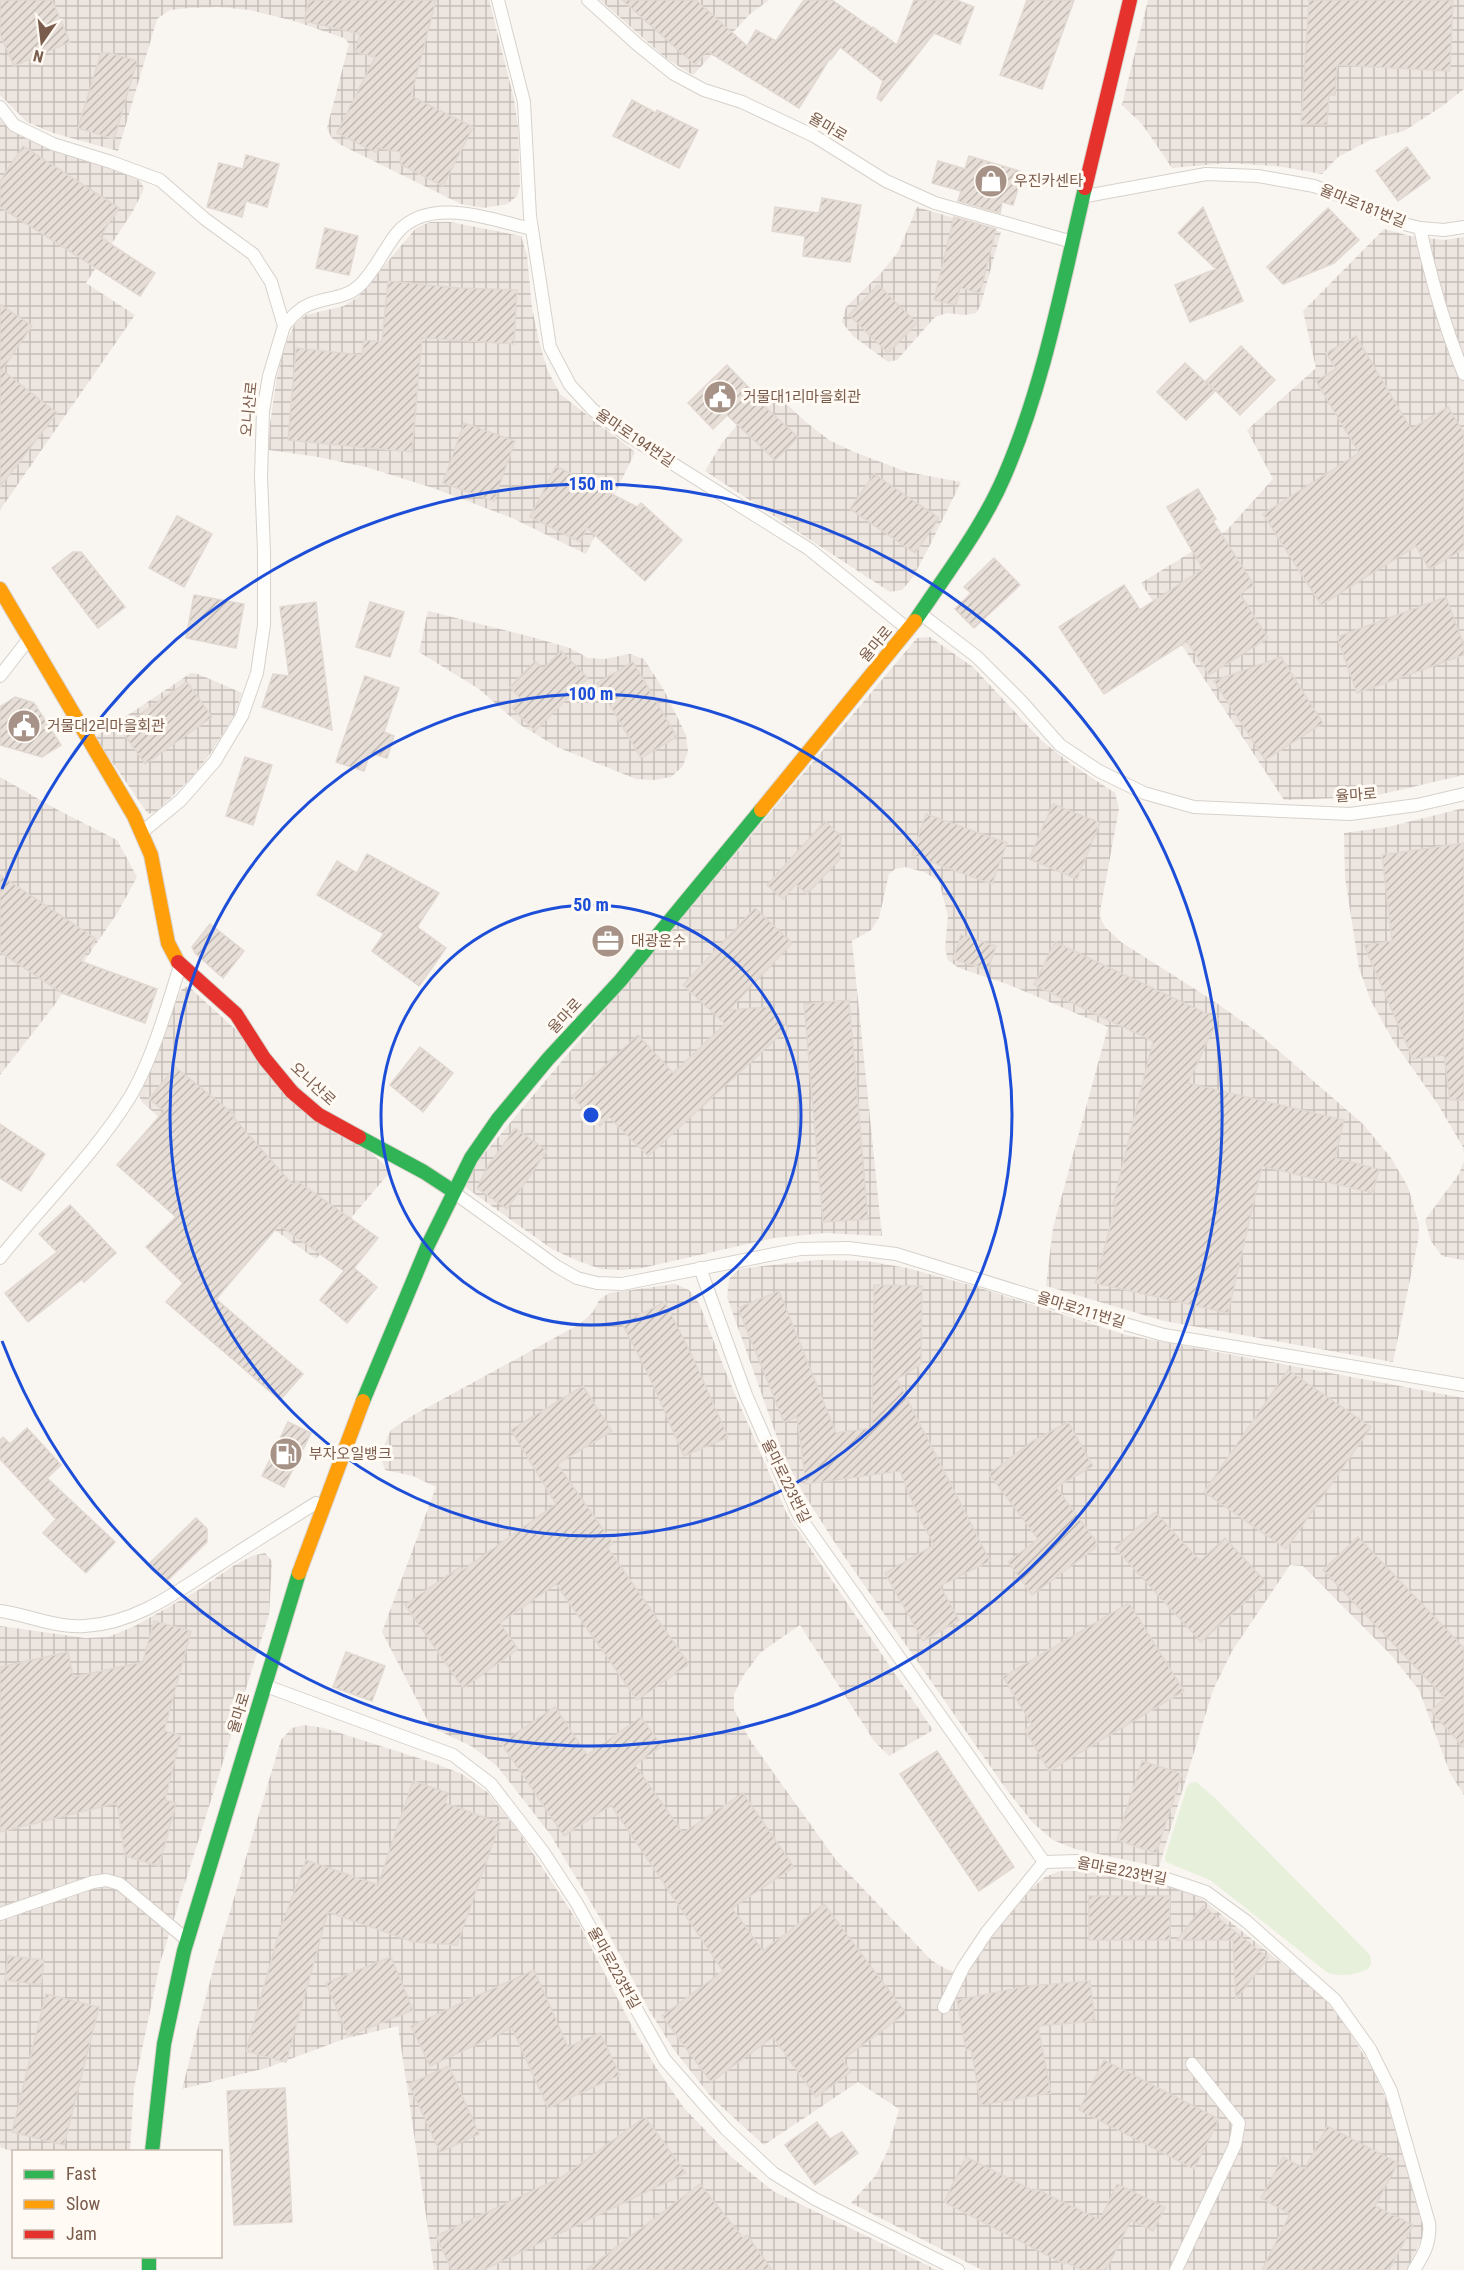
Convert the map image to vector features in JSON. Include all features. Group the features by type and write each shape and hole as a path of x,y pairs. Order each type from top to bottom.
{"street":[{"name":"율마로","path":"152,2150 164,2044 187,1940 264,1685 300,1568 325,1497 428,1245 471,1158 498,1119 548,1059 620,981 909,630 972,536 1003,479 1025,423 1043,363 1085,196 1130,0"},
{"name":"오니산로","path":"0,589 134,816 151,855 168,943 180,965 236,1014 264,1058 285,1083 319,1115 424,1172 453,1191"}],"lane":[{"name":"율마로194번길","path":"498,0 524,102 532,229 550,347 570,385 593,410 627,435 809,549 909,630"},
{"name":"율마로","path":"588,0 674,74 704,90 742,102 814,136 886,181 935,203 1073,243"},
{"path":"0,106 14,125 53,144 160,180 204,219 253,254 271,282 284,326 308,305 339,297 359,286 398,232 417,217 444,212 475,216 532,229"},
{"name":"율마로181번길","path":"1085,196 1206,174 1258,176 1314,186 1354,201 1400,223 1419,228 1444,230 1464,227"},
{"path":"1419,228 1441,314 1464,374"},
{"name":"오니산로","path":"141,833 181,800 215,761 242,716 257,672 264,625 261,476 263,411 269,376 284,326"},
{"name":"율마로","path":"920,614 977,657 1060,745 1099,771 1143,794 1194,807 1350,814 1417,805 1464,794"},
{"path":"0,676 28,639"},
{"path":"0,1258 88,1156 130,1096 158,1035 180,965"},
{"name":"율마로211번길","path":"453,1191 576,1278 597,1283 622,1284 800,1249 848,1248 896,1254 1164,1335 1464,1385"},
{"name":"율마로223번길","path":"700,1268 746,1395 800,1516 1044,1862 1078,1861 1164,1878 1206,1892 1246,1922 1335,2000 1382,2069 1405,2135 1431,2236 1427,2249 1414,2270"},
{"path":"0,1611 66,1625 84,1626 122,1620 162,1602 325,1497"},
{"name":"율마로223번길","path":"264,1685 453,1755 491,1784 544,1853 576,1902 665,2060 726,2129 773,2173 815,2199 958,2270"},
{"path":"944,2007 963,1968 987,1932 1044,1862"},
{"path":"0,1914 93,1882 106,1880 120,1884 187,1940"},
{"path":"1176,2270 1235,2145 1239,2123 1192,2064"}],"shaded area":[{"path":"0,0 489,0 514,99 518,127 520,186 517,196 507,204 484,208 461,204 339,144 331,137 327,128 349,44 344,38 294,21 250,10 219,7 189,8 170,10 157,19 118,151 53,133 27,122 0,95"},
{"path":"600,0 769,0 750,14 693,75 667,59"},
{"path":"1148,0 1464,0 1464,89 1404,131 1372,139 1338,157 1322,174 1277,166 1228,163 1172,168 1142,124 1122,105"},
{"path":"0,120 13,132 37,144 134,177 141,182 144,189 133,211 86,283 135,315 0,510"},
{"path":"917,207 1001,232 981,304 976,313 965,315 947,313 935,317 897,360 888,362 853,336 842,322 846,307 882,272 898,252"},
{"path":"430,222 450,222 521,236 527,255 532,308 539,341 547,369 560,394 635,452 586,554 512,518 433,488 366,467 269,450 270,424 277,376 285,345 295,324 306,315 344,306 358,297 416,228"},
{"path":"1384,229 1410,236 1444,240 1464,237 1464,775 1369,797 1284,800 1141,583 1227,530 1273,479 1247,430 1316,368 1303,311"},
{"path":"769,388 829,440 907,472 961,482 913,577 902,590 890,592 705,471 722,443"},
{"path":"428,611 570,648 588,658 605,659 630,654 644,659 665,692 686,735 688,751 683,766 671,777 655,780 636,779 557,747 519,724 479,689 419,652"},
{"path":"930,637 973,667 1041,740 1071,764 1115,793 1119,809 1100,917 1105,927 1121,942 1256,1031 1364,1125 1391,1158 1408,1187 1419,1225 1418,1241 1393,1362 1164,1321 1046,1286 1053,1228 1108,1027 1007,984 959,968 948,960 945,948 948,916 939,881 924,872 905,867 895,869 889,874 879,918 871,930 852,941 882,1236 825,1233 774,1238 642,1268 601,1269 552,1249 465,1187 478,1161 917,638"},
{"path":"191,673 242,693 234,716 210,754 192,777 156,812 148,814 95,737"},
{"path":"0,777 117,840 137,877 118,912 53,1007 0,1075"},
{"path":"1464,808 1464,1155 1463,1147 1437,1103 1394,1042 1371,1001 1359,968 1345,877 1344,833 1388,827"},
{"path":"188,986 391,1171 316,1259 246,1210 209,1162 142,1102 139,1096 177,997 182,989"},
{"path":"1464,1161 1463,1260 1442,1256 1431,1241 1425,1220 1459,1174"},
{"path":"816,1260 867,1261 907,1268 977,1287 1126,1335 1464,1398 1464,1795 1450,1773 1419,1690 1392,1656 1303,1566 1290,1565 1232,1651 1213,1690 1159,1867 1075,1849 1053,1840 1033,1823 1006,1789 835,1543 802,1491 783,1454 727,1297 729,1279 739,1269"},
{"path":"675,1284 689,1290 699,1303 728,1378 787,1514 933,1730 889,1756 874,1741 800,1625 761,1652 743,1676 734,1694 734,1710 750,1740 836,1860 931,1960 946,1969 966,1976 993,1935 1031,1889 1045,1877 1060,1871 1083,1871 1149,1881 1184,1890 1202,1899 1319,1993 1340,2018 1371,2066 1386,2099 1423,2223 1423,2236 1407,2270 982,2270 851,2203 876,2175 889,2147 899,2109 858,2082 764,2145 712,2098 674,2050 550,1834 497,1766 473,1747 431,1727 382,1632 436,1487 413,1476 385,1470 380,1454 391,1430 410,1417 580,1324 593,1312 599,1300 609,1293"},
{"path":"265,1553 272,1561 269,1615 160,1963 134,2088 130,2150 12,2152 0,2147 0,1626 85,1638 108,1637 135,1626 252,1556"},
{"path":"304,1725 324,1728 434,1763 462,1774 487,1792 519,1832 578,1922 635,2032 684,2108 730,2156 773,2191 937,2270 434,2270 398,2026 344,2039 266,2068 182,2089 215,1962 281,1740 292,1728"}],"green space":[{"path":"1196,1782 1214,1797 1370,1955 1371,1963 1368,1969 1348,1975 1328,1973 1210,1880 1166,1862 1165,1857 1187,1787 1190,1783"}],"building":[{"path":"0,0 52,0 70,42 14,66 0,34"},
{"path":"309,0 436,0 411,96 473,127 443,186 400,164 401,152 378,148 377,153 337,133 375,57 355,52 360,34 304,21"},
{"path":"622,0 696,0 747,46 756,30 776,41 804,0 832,0 897,45 914,0 956,0 974,7 960,44 934,33 881,101 877,98 883,81 840,47 830,58 799,108 707,51 695,65"},
{"path":"1027,0 1074,0 1042,89 1000,75"},
{"path":"1309,0 1453,0 1450,71 1337,65 1335,95 1329,95 1327,125 1301,124"},
{"path":"101,53 110,53 137,61 114,139 78,128"},
{"path":"632,100 656,113 657,110 698,130 679,168 613,136"},
{"path":"23,146 119,208 100,237 155,273 140,296 0,207 0,181"},
{"path":"1407,147 1430,178 1398,201 1376,171"},
{"path":"246,155 279,164 267,207 246,201 242,217 207,207 219,163 243,169"},
{"name":"우진카센타","path":"969,156 1023,172 1013,205 1002,202 1000,213 958,201 961,191 932,183 938,161 965,169"},
{"path":"822,198 861,205 850,262 803,256 805,236 772,231 775,207 819,213"},
{"path":"1203,207 1243,301 1190,322 1175,285 1216,269 1178,233"},
{"path":"1328,208 1359,240 1334,263 1283,284 1267,267"},
{"path":"954,217 996,229 980,293 960,288 956,305 934,300"},
{"path":"325,228 358,236 349,275 316,268"},
{"path":"388,281 459,288 517,290 514,344 422,338 412,452 288,440 296,348 362,355 364,340 382,342"},
{"path":"878,285 917,323 888,353 849,315"},
{"path":"0,304 32,326 2,370 57,413 0,487"},
{"path":"1356,336 1411,429 1448,407 1464,433 1464,549 1429,569 1416,546 1321,605 1263,514 1359,453 1316,381 1336,369 1326,353"},
{"path":"1241,346 1275,380 1240,415 1206,381"},
{"path":"1185,363 1215,391 1186,420 1157,392"},
{"path":"727,365 752,391 750,393 798,437 775,460 727,415 713,429 688,403"},
{"path":"464,423 515,441 494,501 443,483"},
{"path":"556,466 637,507 641,503 682,540 645,581 587,528 580,542 530,517"},
{"path":"874,474 939,518 915,553 850,509"},
{"path":"1198,489 1216,519 1213,521 1254,585 1240,594 1268,638 1209,675 1187,641 1104,694 1059,627 1124,585 1140,610 1203,569 1167,507"},
{"path":"177,516 212,534 184,587 149,568"},
{"path":"73,552 81,552 125,607 98,628 52,568"},
{"path":"994,558 1020,585 974,628 955,609 971,593 964,587"},
{"path":"194,595 244,604 236,648 186,638"},
{"path":"1446,597 1464,646 1464,655 1357,693 1337,637"},
{"path":"316,602 332,730 262,707 273,674 289,676 280,607"},
{"path":"370,602 404,612 390,657 356,647"},
{"path":"561,651 588,678 535,731 512,708 521,699 510,687 535,661 543,669"},
{"path":"1281,657 1323,723 1265,760 1214,681"},
{"path":"633,662 677,737 641,758 597,683"},
{"path":"365,676 399,688 384,732 394,736 387,758 370,753 364,771 336,762"},
{"path":"187,682 212,717 145,764 120,728"},
{"name":"거물대2리마을회관","path":"15,697 34,703 61,745 42,757 0,745 0,707"},
{"path":"245,757 272,765 253,825 226,816"},
{"path":"1053,804 1100,823 1077,879 1029,859"},
{"path":"926,814 1007,843 992,884 912,855"},
{"path":"825,821 841,836 839,860 807,894 796,884 783,899 767,885"},
{"path":"1464,843 1464,1100 1450,1100 1444,1055 1413,1059 1364,945 1392,941 1382,855"},
{"path":"367,854 439,893 417,927 446,948 419,986 372,951 384,934 317,895 337,861 357,873"},
{"path":"0,875 96,939 80,961 157,989 145,1023 62,993 0,952"},
{"path":"755,908 792,943 729,1010 768,1007 788,1028 648,1156 609,1117 600,1126 572,1096 638,1035 673,1073 725,1024 683,985"},
{"path":"210,924 244,951 223,978 195,953 192,947"},
{"path":"961,935 996,946 988,970 953,959"},
{"path":"1055,942 1218,1019 1188,1083 1344,1120 1335,1158 1379,1169 1373,1193 1262,1166 1228,1313 1095,1283 1116,1205 1113,1204 1153,1041 1034,985"},
{"path":"849,1000 868,1219 823,1222 804,1004"},
{"path":"420,1047 453,1073 423,1112 390,1085"},
{"path":"175,1067 235,1115 233,1117 293,1185 297,1181 378,1238 354,1268 377,1287 347,1323 320,1300 344,1271 279,1225 216,1299 303,1374 280,1400 166,1302 183,1283 146,1247 176,1217 117,1165 164,1111 149,1099"},
{"path":"0,1124 45,1154 21,1191 0,1178"},
{"path":"515,1128 547,1151 507,1209 477,1188 487,1168"},
{"path":"70,1205 116,1253 84,1282 82,1279 28,1322 5,1293 57,1252 39,1234"},
{"path":"874,1285 922,1286 921,1364 897,1379 990,1561 940,1586 959,1620 923,1641 885,1573 934,1545 915,1509 900,1471 806,1484 797,1417 784,1422 738,1308 779,1291 836,1433 872,1428"},
{"path":"665,1302 728,1437 684,1456 650,1378 622,1323"},
{"path":"1288,1370 1371,1427 1286,1549 1204,1492"},
{"path":"583,1386 612,1431 557,1464 613,1543 607,1547 689,1664 637,1700 556,1584 500,1623 518,1649 463,1688 405,1605 460,1567 463,1570 556,1504 511,1430"},
{"name":"부자오일뱅크","path":"288,1422 311,1433 284,1487 262,1476"},
{"path":"1068,1422 1093,1466 1056,1487 1098,1544 1032,1595 1008,1562 1038,1539 989,1474 1033,1441"},
{"path":"27,1428 61,1465 47,1478 115,1542 86,1573 43,1533 56,1519 0,1459 0,1440 3,1437 10,1444"},
{"path":"1155,1512 1200,1561 1225,1538 1265,1581 1201,1642 1115,1548"},
{"path":"196,1518 207,1529 207,1542 167,1581 150,1563"},
{"path":"1358,1537 1464,1648 1464,1748 1431,1711 1445,1698 1323,1570"},
{"path":"1129,1603 1184,1691 1049,1771 1025,1730 1032,1725 1003,1677"},
{"path":"154,1621 191,1631 164,1731 181,1735 165,1800 176,1803 159,1866 125,1856 117,1803 0,1832 0,1667 68,1652 73,1677 143,1662"},
{"path":"346,1652 385,1666 372,1701 333,1687"},
{"path":"555,1707 587,1755 641,1717 662,1746 635,1765 683,1833 743,1793 794,1867 732,1908 763,1951 824,1904 906,2013 842,2060 851,2072 816,2097 773,2037 711,2082 662,2016 723,1971 611,1805 564,1836 501,1743"},
{"path":"937,1751 1014,1867 979,1891 900,1774"},
{"path":"1142,1761 1182,1774 1156,1853 1117,1840"},
{"path":"413,1781 448,1793 445,1803 500,1823 457,1945 414,1942 328,1912 286,2062 246,2051 279,1933 306,1860 378,1885"},
{"path":"1089,1896 1170,1896 1170,1940 1089,1940"},
{"path":"1203,1906 1268,1958 1236,1999 1233,1940 1177,1940"},
{"path":"8,1956 44,1960 41,1985 5,1980"},
{"path":"391,1957 413,2010 348,2036 326,1983"},
{"path":"534,1970 568,2047 600,2033 620,2075 548,2108 512,2028 430,2066 411,2026"},
{"path":"1090,1981 1095,2021 1038,2026 1051,2093 981,2105 971,2049 966,2050 957,2000 1028,1986"},
{"path":"46,1994 99,2007 64,2145 12,2132"},
{"path":"1104,2060 1219,2119 1194,2169 1079,2110"},
{"path":"449,2066 479,2134 440,2152 409,2084"},
{"path":"285,2088 292,2222 234,2225 227,2091"},
{"path":"645,2117 686,2173 483,2270 452,2270 436,2236 562,2177"},
{"path":"817,2122 830,2139 842,2132 858,2153 815,2185 785,2145"},
{"path":"1327,2126 1398,2163 1375,2206 1413,2225 1389,2270 1262,2270 1290,2214 1261,2198 1283,2157 1305,2169"},
{"path":"966,2157 1034,2191 1036,2189 1100,2220 1117,2184 1165,2207 1153,2231 1131,2220 1106,2270 1082,2270 1065,2262 1064,2264 944,2202"},
{"path":"700,2184 743,2238 747,2235 772,2270 586,2270"}],"traffic: fast":[{"path":"915,621 985,514 1004,477 1018,442 1051,334 1085,188"},
{"path":"363,1401 428,1245 471,1158 498,1119 548,1059 620,981 761,810"},
{"path":"359,1137 424,1172 453,1191"},
{"path":"152,2150 164,2044 184,1951 299,1573"},
{"path":"149,2258 149,2270"}],"traffic: slow":[{"path":"0,589 134,816 151,855 168,943 178,962"},
{"path":"761,810 915,621"},
{"path":"299,1573 363,1401"}],"traffic: jam":[{"path":"1085,188 1130,0"},
{"path":"178,962 236,1014 264,1058 292,1092 319,1115 359,1137"}],"place":[{"name":"우진카센타","path":"991,181"},
{"name":"거물대1리마을회관","path":"720,397"},
{"name":"거물대2리마을회관","path":"24,726"},
{"name":"대광운수","path":"608,941"},
{"name":"부자오일뱅크","path":"286,1454"}]}
